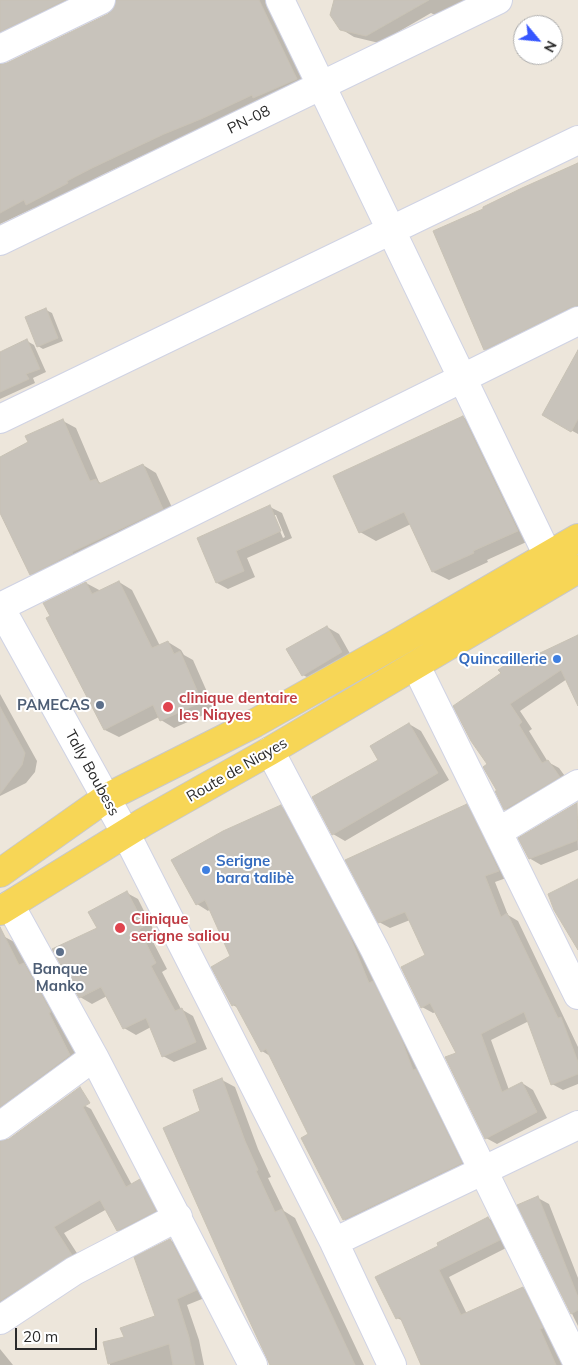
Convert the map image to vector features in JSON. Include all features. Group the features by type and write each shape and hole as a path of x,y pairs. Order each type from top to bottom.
{"main road":[{"path":"0,873 106,798 255,723 578,538"},
{"name":"Route de Niayes","path":"5,908 126,834 416,666 578,569"}],"street":[{"path":"0,49 101,0"},
{"path":"280,0 548,556"},
{"name":"PN-08","path":"0,240 498,0"},
{"path":"0,419 578,140"},
{"path":"0,607 578,321"},
{"name":"Tally Boubess","path":"0,607 126,834 334,1242 392,1365"},
{"path":"416,666 498,832 570,957 578,995"},
{"path":"270,751 375,950 578,1364"},
{"path":"498,832 578,784"},
{"path":"5,908 94,1057 253,1365"},
{"path":"0,1126 94,1057"},
{"path":"334,1242 578,1125"},
{"path":"0,1320 74,1271 178,1217"}],"building":[{"path":"0,0 65,0 0,32"},
{"path":"116,0 259,0 297,79 253,98 252,95 164,134 92,168 26,205 24,200 0,213 0,64 7,63 108,14 114,8"},
{"path":"334,0 429,0 366,36 340,30 330,15"},
{"path":"578,163 578,306 571,307 484,350 433,231"},
{"path":"46,308 58,338 37,347 25,317"},
{"path":"27,339 40,369 26,374 29,379 0,392 0,352"},
{"path":"578,350 578,419 571,432 542,415"},
{"path":"463,416 518,531 432,572 404,512 359,533 333,476"},
{"path":"63,419 90,481 96,479 99,484 143,464 163,509 72,552 30,575 0,513 0,457 28,442 25,436"},
{"path":"270,505 281,531 236,551 244,571 216,583 197,538"},
{"path":"119,581 152,648 168,641 174,654 180,651 202,702 160,721 153,705 104,730 46,618 50,616 43,603 86,582 92,594"},
{"path":"327,626 342,652 302,676 286,649"},
{"path":"578,635 578,706 561,670 510,704 522,722 519,725 542,763 548,760 560,777 504,810 495,791 497,791 483,767 487,764 471,741 453,706 501,673 498,670 521,654 525,660 538,651 540,653"},
{"path":"0,707 25,753 22,765 0,794"},
{"path":"409,723 438,773 332,835 312,797 378,760 370,746"},
{"path":"577,803 578,840 529,859 518,838"},
{"path":"467,804 499,871 485,876 501,917 507,913 558,1018 561,1017 578,1062 578,1074 551,1085 524,1012 481,1034 502,1092 522,1082 537,1112 485,1139 445,1057 456,1053 430,1003 421,1008 401,967 425,955 405,912 378,923 345,860"},
{"path":"281,805 349,934 369,983 373,981 401,1038 413,1070 416,1069 462,1163 343,1220 301,1138 308,1134 266,1049 261,1052 235,1004 232,1006 211,967 230,956 205,900 196,905 171,860 223,831"},
{"path":"578,879 578,950 554,910 548,894"},
{"path":"127,891 145,926 139,929 156,963 151,966 175,1011 182,1008 196,1042 162,1057 146,1018 123,1029 101,987 79,998 52,949 97,928 88,912"},
{"path":"0,927 19,965 24,963 51,1012 49,1013 70,1055 0,1107"},
{"path":"222,1078 245,1141 258,1170 256,1171 275,1212 282,1209 355,1365 270,1365 242,1305 163,1128 200,1111 193,1090"},
{"path":"80,1087 90,1103 83,1107 126,1187 140,1179 156,1211 117,1231 100,1200 54,1227 72,1255 0,1301 0,1141 9,1139"},
{"path":"538,1196 578,1297 578,1310 571,1314 517,1205"},
{"path":"488,1217 500,1240 439,1270 461,1315 523,1287 543,1328 540,1329 556,1365 421,1365 400,1317 396,1319 375,1277 438,1246 437,1243"},
{"path":"170,1239 197,1290 177,1299 189,1337 195,1365 173,1365 169,1344 108,1364 103,1342 124,1337 120,1328 155,1316 134,1257"}],"place":[{"name":"Quincaillerie","path":"557,659"},
{"name":"PAMECAS","path":"100,705"},
{"name":"clinique dentaire les Niayes","path":"168,707"},
{"name":"Serigne bara talibè","path":"206,870"},
{"name":"Clinique serigne saliou","path":"120,928"},
{"name":"Banque Manko","path":"60,952"}]}
